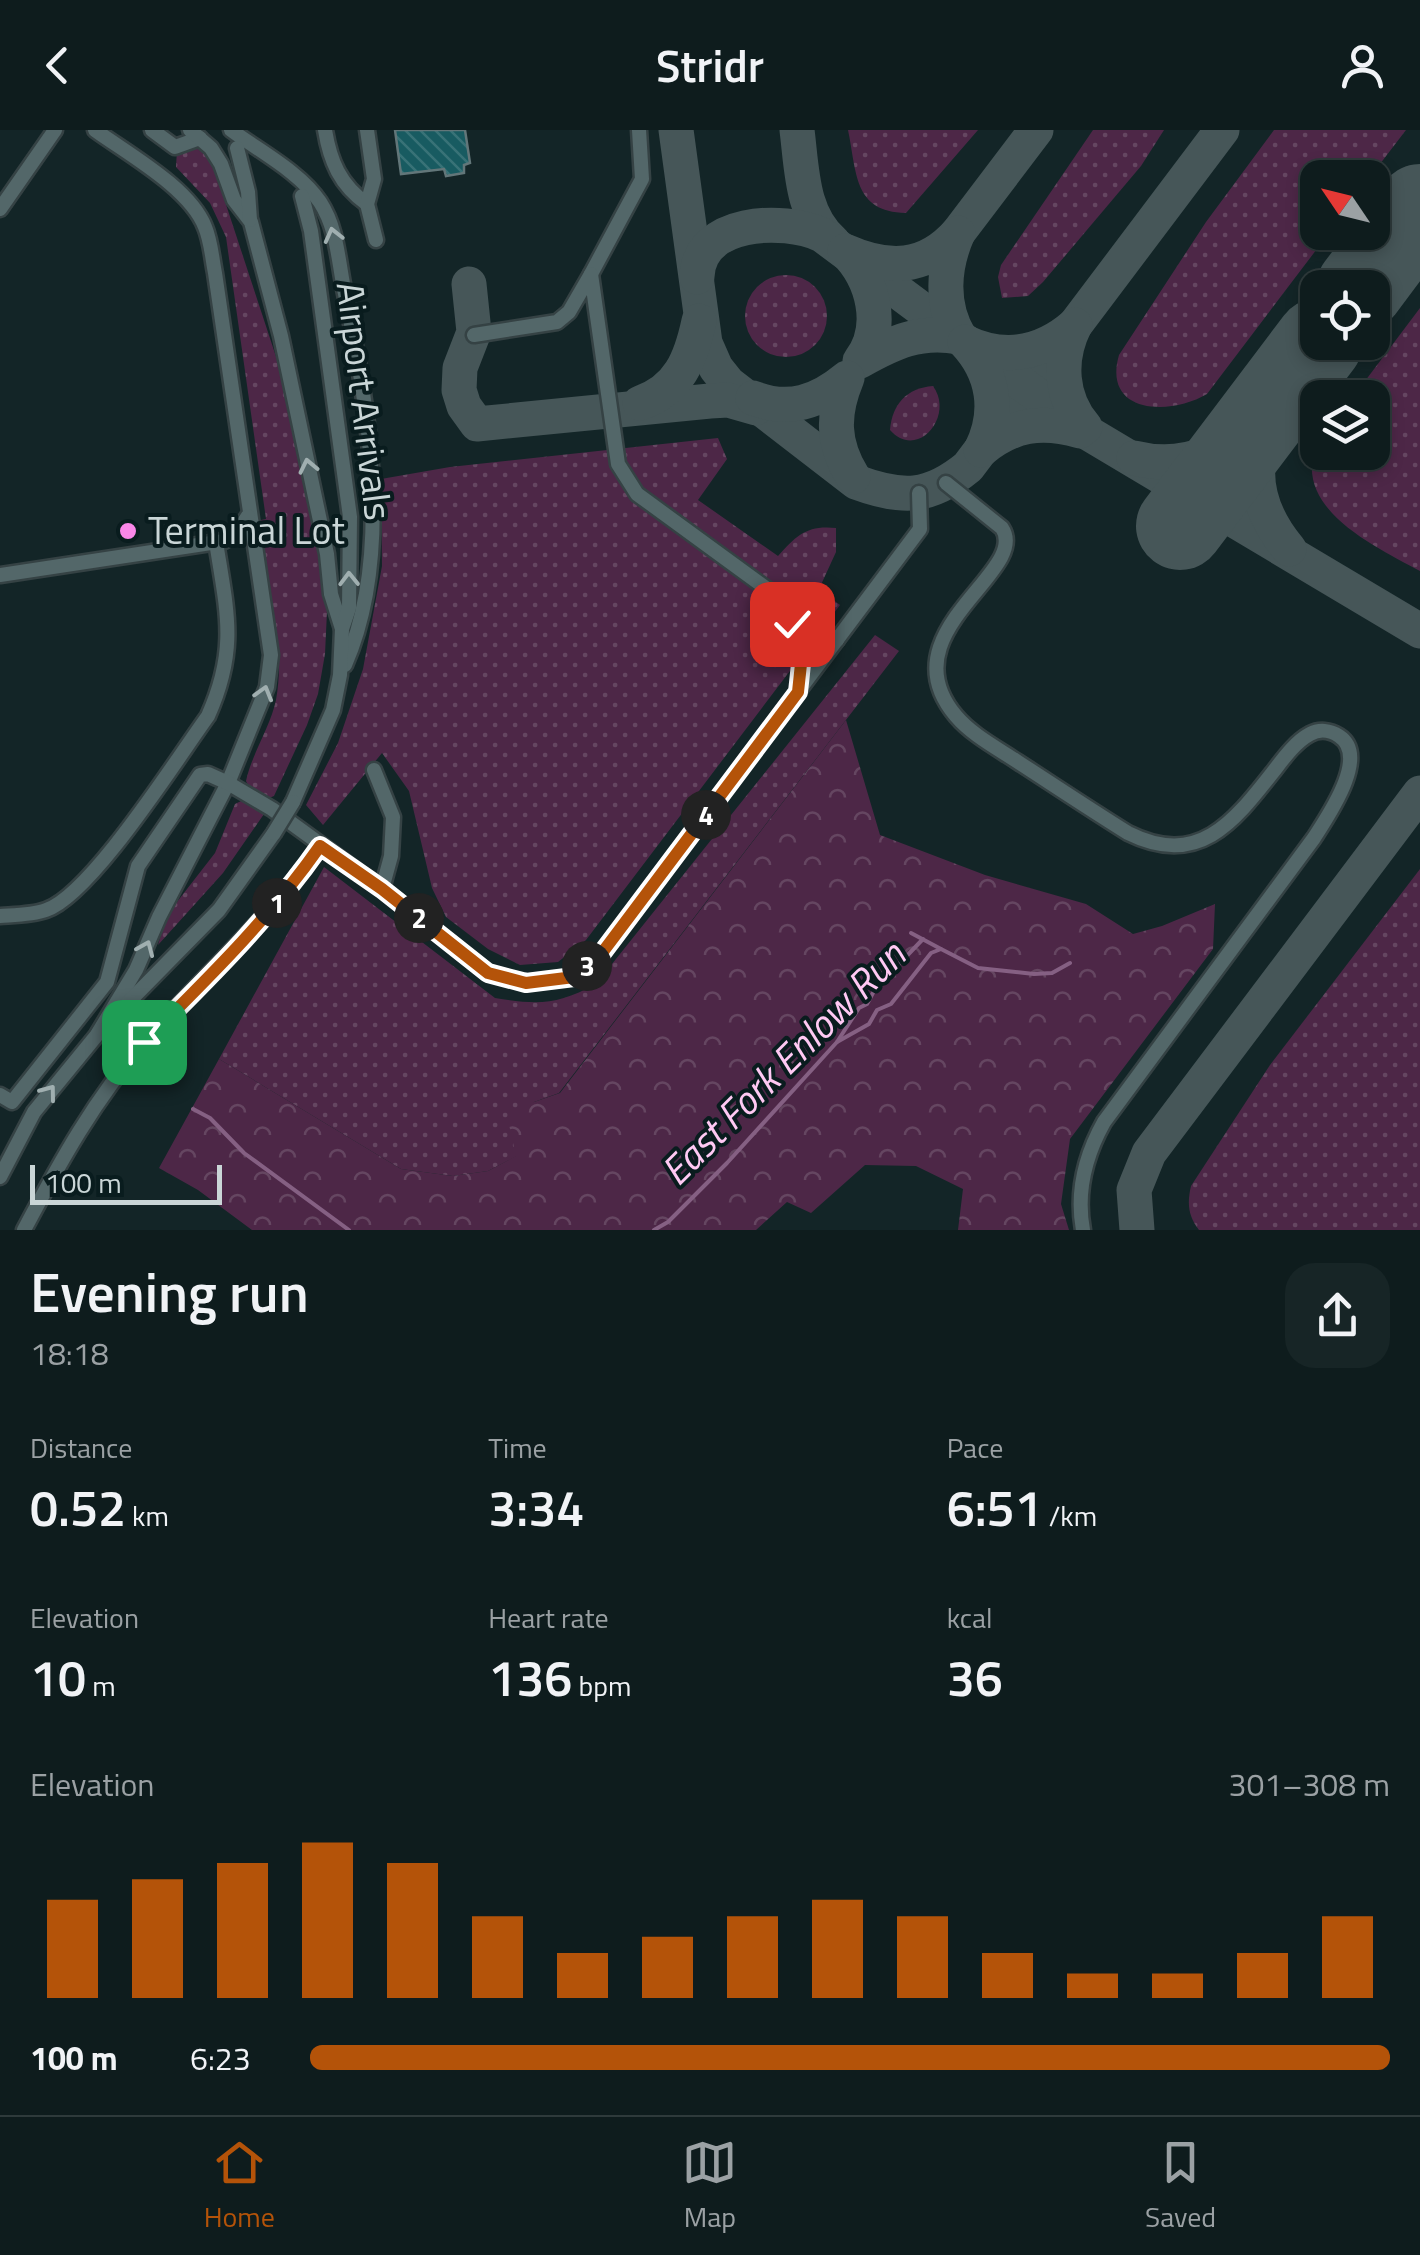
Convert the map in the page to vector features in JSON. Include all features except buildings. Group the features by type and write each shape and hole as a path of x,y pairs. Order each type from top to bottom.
{"street":[{"path":"0,209 55,130"},
{"path":"95,130 180,192 206,228 271,655 268,686 228,784 136,970 98,1033"},
{"path":"152,130 175,147 196,134 221,164 234,200 250,221"},
{"path":"0,1176 34,1112 98,1033 219,910 274,833 293,802 332,710 340,675 358,634 372,543 370,444 357,350 332,226 318,200 302,182 231,130"},
{"path":"325,130 330,158 345,185 367,204"},
{"path":"367,130 374,179 367,204 376,240"},
{"path":"474,334 557,322 569,312 642,179 639,130"},
{"path":"236,148 248,192 250,221 281,336 331,594 342,629"},
{"name":"Airport Arrivals","path":"302,196 311,231 350,518 350,608 342,629 340,675"},
{"path":"591,274 614,443 624,478 637,494 837,640"},
{"path":"946,484 1007,536 1004,556 955,616 944,634 938,656 939,680 947,702 963,724 982,738 1128,833 1167,845 1203,840 1227,826 1290,751 1311,733 1334,733 1344,740 1350,752 1341,792 1314,838 1104,1122 1083,1176 1080,1208 1084,1230"},
{"path":"0,1095 12,1102 107,982 138,866 186,793 200,776 208,774 272,809 488,973 526,983 574,977 599,957 920,529 919,493"},
{"path":"0,574 220,542 236,534 249,515"},
{"path":"220,542 240,549 256,569"},
{"path":"0,916 46,910 66,899 92,875 208,716 228,653 220,542"},
{"path":"777,596 800,651 802,674 798,692"},
{"path":"374,770 394,817 391,856 382,889"},
{"path":"24,1230 68,1148 144,1042 284,896 320,846"}],"green space":[{"path":"848,130 978,130 906,213 876,206 860,187"},
{"path":"1093,130 1164,130 1141,166 1043,282 1028,296 1002,298 998,277 1001,265"},
{"path":"1274,130 1406,130 1383,160 1300,160 1300,250 1316,250 1207,394 1175,405 1143,405 1120,389 1116,375 1119,355 1206,222"},
{"path":"196,143 213,165 287,390 328,590 325,654 318,694 274,796 269,798 250,789 246,781 273,710 279,678 277,633 256,521 266,519 226,237 210,203 176,167 177,150"},
{"path":"778,275 794,275 820,293 827,316 824,332 815,345 794,357 778,357 752,339 745,324 745,308 763,282"},
{"path":"1420,308 1420,571 1342,522 1326,506 1313,470 1390,470 1390,380 1366,380 1381,360 1390,360 1390,348"},
{"path":"933,386 939,410 930,431 911,440 890,430 902,399"},
{"path":"718,438 727,459 698,500 778,556 803,533 836,528 836,552 819,589 840,605 586,940 558,962 520,965 488,949 446,917 432,888 409,791 382,753 323,825 306,805 338,743 363,669 382,566 381,479 450,467"},
{"path":"875,635 899,651 559,1093 534,1102 517,1156 488,1171 453,1176 401,1169 219,1059 324,867 495,998 547,1001 596,984"},
{"path":"846,720 880,835 985,875 1086,904 1133,934 1215,904 1213,949 1070,1139 1061,1204 1069,1230 958,1230 963,1189 916,1166 865,1165 811,1213 787,1202 756,1230 252,1230 198,1190 159,1168 219,1059 401,1169 453,1176 488,1171 516,1156 508,1120 534,1102 560,1093"},
{"path":"245,799 264,814 223,873 158,945 166,916 215,853 235,804"},
{"path":"1420,869 1420,1230 1199,1230 1189,1209 1191,1186 1270,1065"}],"waterway":[{"path":"911,933 941,949"},
{"path":"837,1042 859,1008 867,1004 875,989 923,939"},
{"name":"East Fork Enlow Run","path":"654,1230 668,1222 727,1163 837,1042 869,1024 877,1010 891,1004 931,953 941,949 978,968 1034,974 1052,973 1070,963"},
{"name":"East Fork Enlow Run","path":"193,1109 210,1118 244,1153 349,1230"}],"taxiway":[{"path":"676,130 705,343 716,368 728,383 856,482 901,493 941,485 968,467 1222,130"},
{"path":"797,130 809,205 822,231 833,242"},
{"path":"945,250 1036,130"},
{"path":"697,277 701,258 711,244 727,234 766,225 822,235 1088,433 1420,631"},
{"path":"959,337 931,335 907,339 860,361 873,333 873,304 863,275 845,251 876,261 905,263 932,254 958,233 949,259 946,286 949,312 960,338"},
{"path":"469,284 474,332 460,368 459,390 464,406 477,424 710,401 728,400 756,408"},
{"path":"640,403 674,381 687,360 699,321"},
{"path":"1080,431 1028,427 1004,435 981,450 991,421 991,393 982,367 965,342 994,351 1023,352 1050,343 1075,325 1066,351 1064,378 1070,404 1085,427"},
{"path":"753,398 779,404 803,402 847,378 836,428 841,452 853,477"},
{"path":"1284,389 1265,431 1258,470 1265,509 1289,549"},
{"path":"1134,458 1173,462 1208,453 1240,435 1269,409"},
{"path":"1137,1230 1134,1190 1149,1153 1420,793"}],"runway":[{"path":"1374,270 1420,208"},
{"path":"1180,526 1305,360"}],"place":[{"name":"Terminal Lot","path":"128,531"}],"route":[{"path":"144,1042 284,896 320,846 382,889 488,973 526,983 574,977 599,957 798,692 802,674 800,651 792,624"}]}
